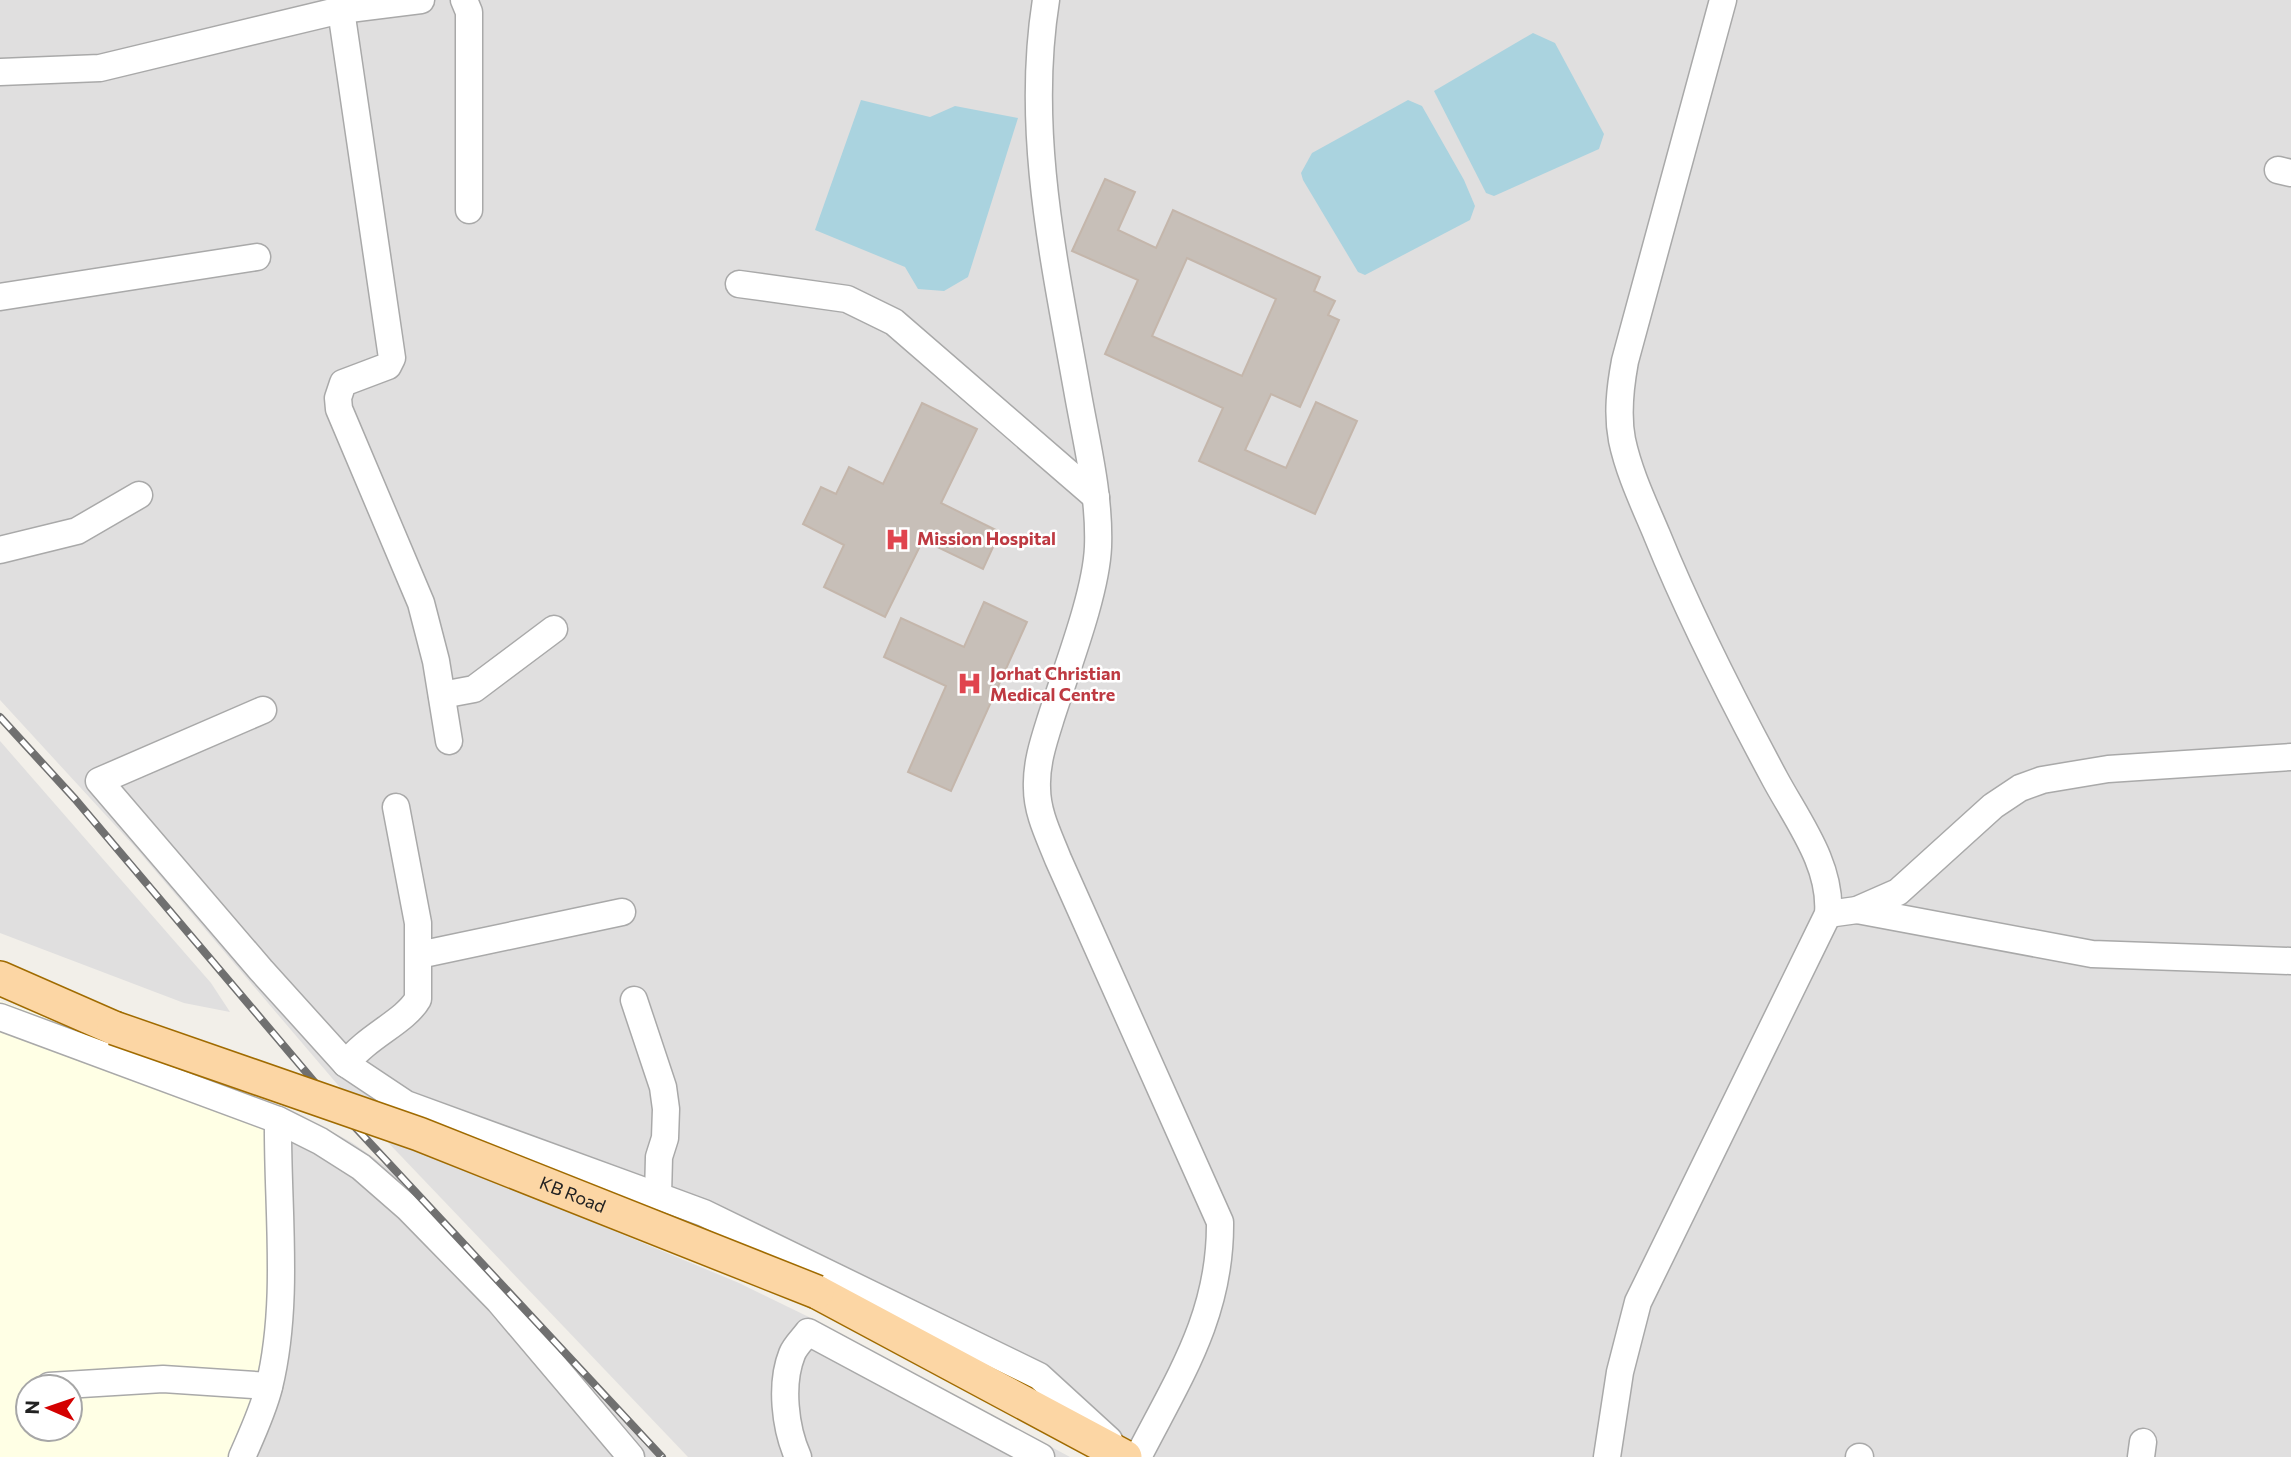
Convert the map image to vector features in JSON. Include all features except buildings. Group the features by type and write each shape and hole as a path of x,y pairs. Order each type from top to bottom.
{"main road":[{"name":"KB Road","path":"0,978 114,1028 419,1134 764,1268 817,1292 1127,1457"}],"street":[{"path":"0,72 100,68 341,10 421,0"},
{"path":"464,0 469,12 469,210"},
{"path":"1046,0 1040,35 1038,113 1042,179 1046,219 1096,497 1098,550 1090,587 1039,757 1037,789 1041,816 1220,1222 1218,1278 1209,1312 1138,1457"},
{"path":"1607,1457 1620,1372 1638,1302 1828,914 1828,884 1820,864 1728,693 1682,595 1631,471 1622,439 1619,400 1625,361 1723,0"},
{"path":"341,10 392,358 388,366 343,383 338,398 339,410 421,603 442,695 449,741"},
{"path":"0,297 257,257"},
{"path":"739,284 847,299 894,321 1096,497"},
{"path":"0,550 77,531 139,495"},
{"path":"442,695 474,689 554,629"},
{"path":"263,710 99,781 261,971 346,1063 406,1104 704,1213 1039,1376 1127,1457"},
{"path":"1828,914 1857,909 1898,892 1993,806 2020,788 2042,780 2108,769 2291,757"},
{"path":"346,1063 369,1039 413,1007 418,999 419,955 414,895 396,807"},
{"path":"1857,909 2092,954 2291,961"},
{"path":"419,955 622,912"},
{"path":"634,1000 663,1087 666,1109 665,1138 659,1157 658,1196"},
{"path":"0,1017 278,1120 320,1141 361,1167 408,1208 499,1301 631,1457"},
{"path":"242,1457 269,1387 279,1309 278,1120"},
{"path":"798,1457 789,1423 787,1377 792,1353 808,1332 1041,1457"},
{"path":"84,1384 163,1379 269,1387"}],"shaded area":[{"path":"0,0 2291,0 2291,1457 1133,1457 919,1335 349,1098 135,847 0,700"},
{"path":"0,741 211,983 230,1012 184,1003 0,933"},
{"path":"0,1001 194,1070 263,1100 269,1177 270,1276 263,1359 246,1419 229,1457 0,1457"},
{"path":"263,1100 293,1111 351,1142 390,1169 656,1457 229,1457 246,1419 269,1177"},
{"path":"379,1133 739,1283 815,1320 1070,1457 688,1457"}],"water":[{"path":"1533,33 1555,43 1604,134 1599,149 1494,196 1486,193 1434,91"},
{"path":"861,100 930,117 955,106 1018,118 968,277 944,291 918,289 905,267 815,230"},
{"path":"1408,100 1422,106 1464,180 1475,206 1470,220 1365,275 1358,272 1301,173 1312,153"}],"railway":[{"path":"0,717 75,799 328,1098 662,1457"}],"place":[{"name":"Mission Hospital","path":"897,539"},
{"name":"Jorhat Christian Medical Centre","path":"970,684"}]}
